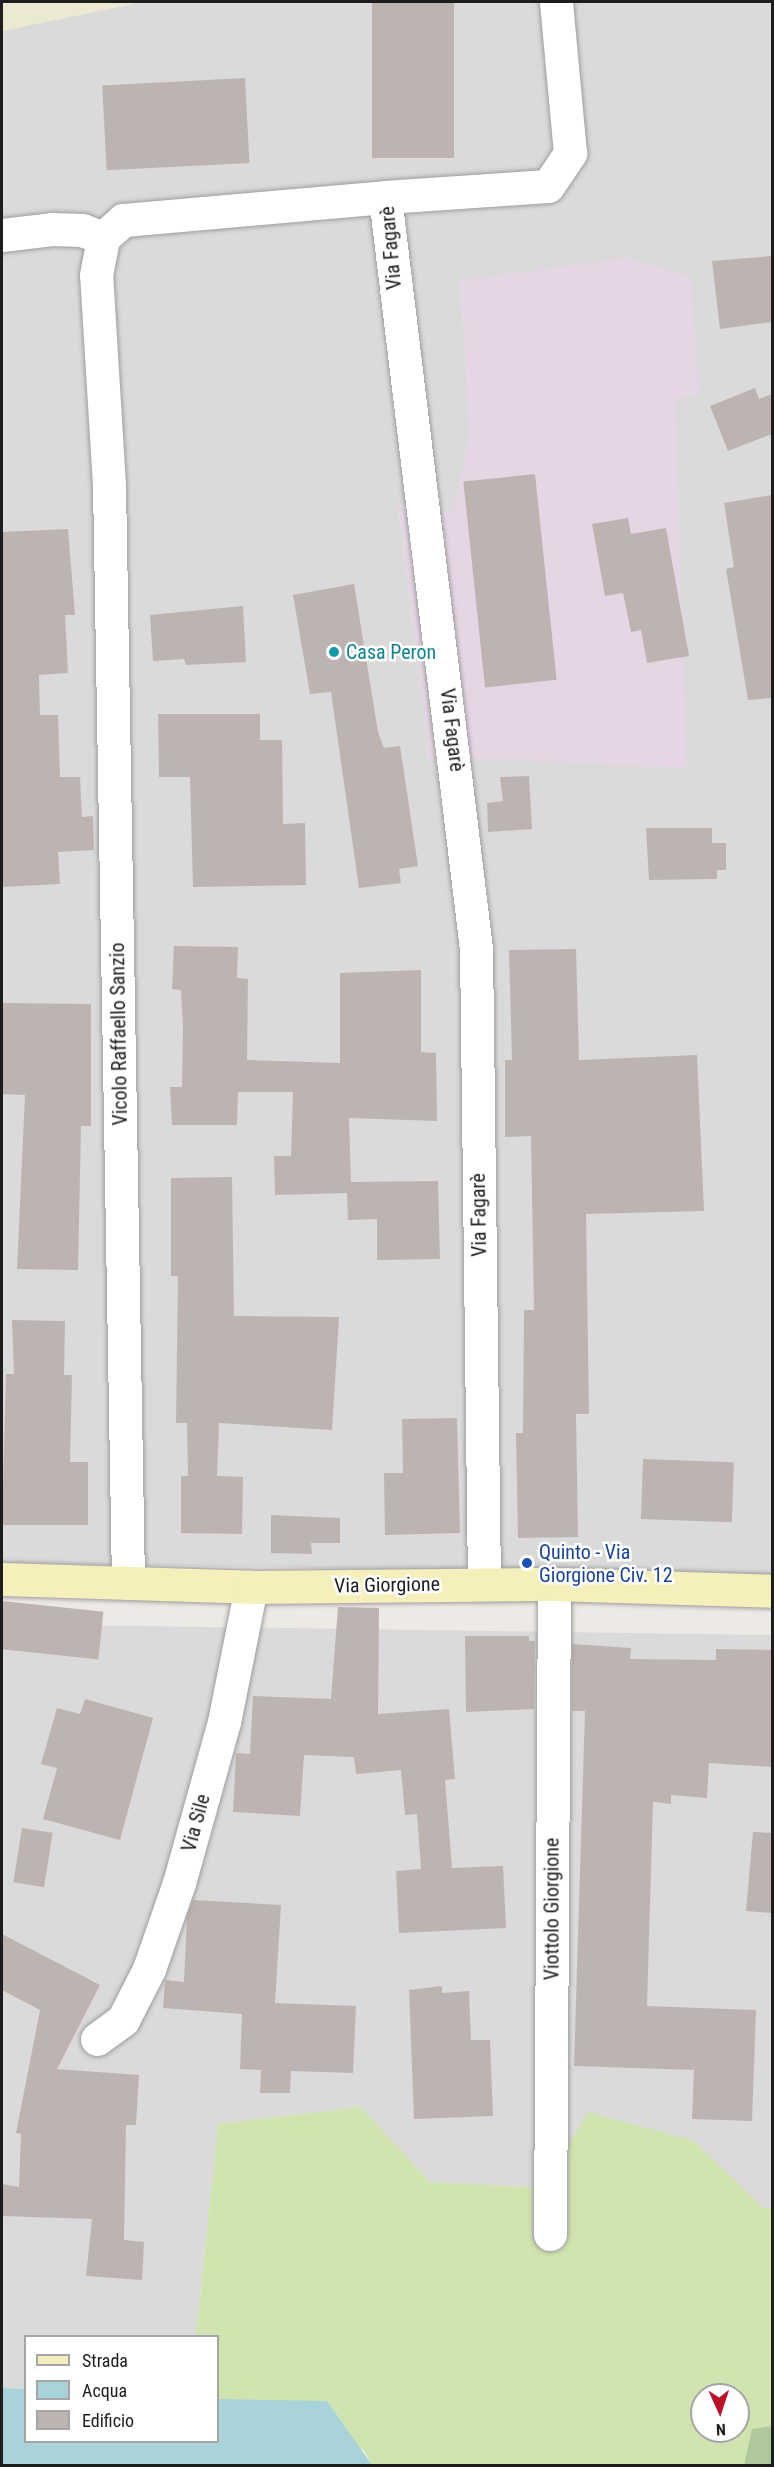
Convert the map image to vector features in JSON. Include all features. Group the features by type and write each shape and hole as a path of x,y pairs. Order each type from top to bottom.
{"street":[{"name":"Via Fagarè","path":"484,1584 476,950 385,197 548,186 570,153 556,2"},
{"path":"2,235 62,229 82,230 103,238 123,220 385,197"},
{"name":"Vicolo Raffaello Sanzio","path":"103,238 96,275 109,485 128,1583"},
{"name":"Via Giorgione","path":"2,1579 251,1587 554,1584 772,1591"},
{"name":"Viottolo Giorgione","path":"550,2234 554,1584"},
{"name":"Via Sile","path":"97,2039 123,2020 149,1970 179,1883 224,1722 251,1587"}],"shaded area":[{"path":"2,2 142,2 2,31"},
{"path":"142,2 772,2 772,1575 2,1563 2,31","holes":["460,281 698,394 675,398 429,756 398,506 454,512 471,433"]},
{"path":"628,258 690,277 699,394 675,398 686,767 429,757 398,506 454,512 471,433 460,281"},
{"path":"2,1624 772,1635 772,2209 763,2208 694,2141 543,2188 430,2182 361,2107 218,2124 196,2335 24,2335 24,2389 2,2388"}],"green space":[{"path":"361,2107 430,2182 543,2188 588,2112 694,2141 763,2208 772,2209 772,2426 752,2429 750,2438 750,2383 690,2383 690,2443 749,2443 744,2465 372,2465 364,2450 237,2402 219,2399 219,2335 196,2335 218,2124"},
{"path":"772,2426 772,2465 744,2465 752,2429"}],"water":[{"path":"2,2388 24,2389 24,2443 219,2443 219,2399 327,2401 372,2465 2,2465"}],"building":[{"path":"372,2 454,2 454,158 372,158"},
{"path":"245,78 249,163 107,170 102,85"},
{"path":"772,256 772,322 720,329 712,261"},
{"path":"755,388 759,399 772,394 772,434 728,451 710,406"},
{"path":"535,474 557,680 485,687 463,482"},
{"path":"772,495 772,698 748,700 726,569 734,567 724,503"},
{"path":"628,518 631,534 666,528 689,656 647,663 641,630 631,632 623,593 605,596 592,524"},
{"path":"68,529 75,615 65,615 68,673 39,675 40,715 58,715 60,777 80,777 82,817 93,816 94,850 58,852 60,884 2,887 2,532"},
{"path":"354,584 378,732 384,748 400,746 418,866 399,869 401,883 359,888 331,692 310,694 293,595"},
{"path":"243,606 246,662 186,665 184,659 153,661 150,615"},
{"path":"158,714 260,714 260,740 282,740 283,824 305,823 306,885 193,887 190,777 159,777"},
{"path":"529,776 532,829 488,832 487,803 503,801 500,777"},
{"path":"646,828 712,828 712,843 726,843 726,870 717,870 717,879 649,880"},
{"path":"174,946 238,947 237,978 248,979 247,1060 340,1063 340,973 421,970 421,1052 436,1053 437,1121 349,1118 351,1182 438,1181 440,1259 377,1260 377,1219 348,1220 347,1193 275,1195 274,1156 291,1156 293,1092 238,1092 237,1125 172,1125 170,1087 182,1087 183,1027 181,990 172,989"},
{"path":"576,949 579,1060 697,1055 704,1211 586,1214 589,1414 576,1414 578,1537 518,1538 516,1433 523,1433 524,1310 534,1310 531,1136 505,1137 505,1060 512,1060 509,950"},
{"path":"2,1003 91,1004 91,1126 81,1126 78,1270 17,1269 25,1095 2,1094"},
{"path":"232,1177 234,1316 339,1317 332,1430 219,1423 217,1476 243,1477 242,1534 181,1533 181,1476 188,1476 187,1423 176,1423 178,1276 171,1276 171,1178"},
{"path":"12,1320 65,1321 64,1375 72,1375 70,1462 88,1462 88,1525 2,1525 6,1374 14,1374"},
{"path":"457,1418 460,1533 385,1535 384,1473 403,1473 402,1419"},
{"path":"643,1459 734,1462 732,1522 641,1519"},
{"path":"271,1515 340,1518 340,1543 311,1543 312,1554 271,1553"},
{"path":"2,1601 103,1612 98,1659 2,1649"},
{"path":"338,1607 379,1608 378,1714 449,1709 455,1779 445,1780 452,1868 503,1866 506,1928 399,1933 396,1871 421,1869 417,1814 405,1815 401,1770 356,1774 354,1757 304,1755 300,1816 233,1812 236,1753 250,1754 253,1696 331,1699"},
{"path":"465,1636 529,1636 529,1641 535,1641 534,1709 466,1712"},
{"path":"572,1644 631,1648 630,1659 716,1660 716,1649 772,1650 772,1767 709,1763 707,1798 671,1795 671,1804 653,1802 647,2006 756,2010 752,2121 692,2119 694,2070 574,2066 585,1711 572,1711"},
{"path":"85,1699 153,1718 120,1840 43,1819 57,1768 41,1764 57,1708 80,1714"},
{"path":"22,1828 53,1833 44,1887 13,1882"},
{"path":"753,1832 772,1833 772,1913 746,1911"},
{"path":"193,1900 281,1905 275,2003 356,2006 353,2073 291,2071 290,2093 260,2093 261,2070 240,2069 242,2014 163,2008 165,1980 184,1982 187,1916"},
{"path":"2,1934 100,1985 57,2069 139,2075 136,2125 126,2125 124,2240 144,2242 142,2280 86,2276 92,2219 2,2216 2,2184 19,2187 21,2134 16,2133 40,2010 2,1990"},
{"path":"442,1986 442,1993 469,1991 471,2040 490,2040 493,2116 414,2119 409,1990"}],"place":[{"name":"Casa Peron","path":"334,652"},
{"name":"Quinto - Via Giorgione Civ. 12","path":"527,1563"}]}
